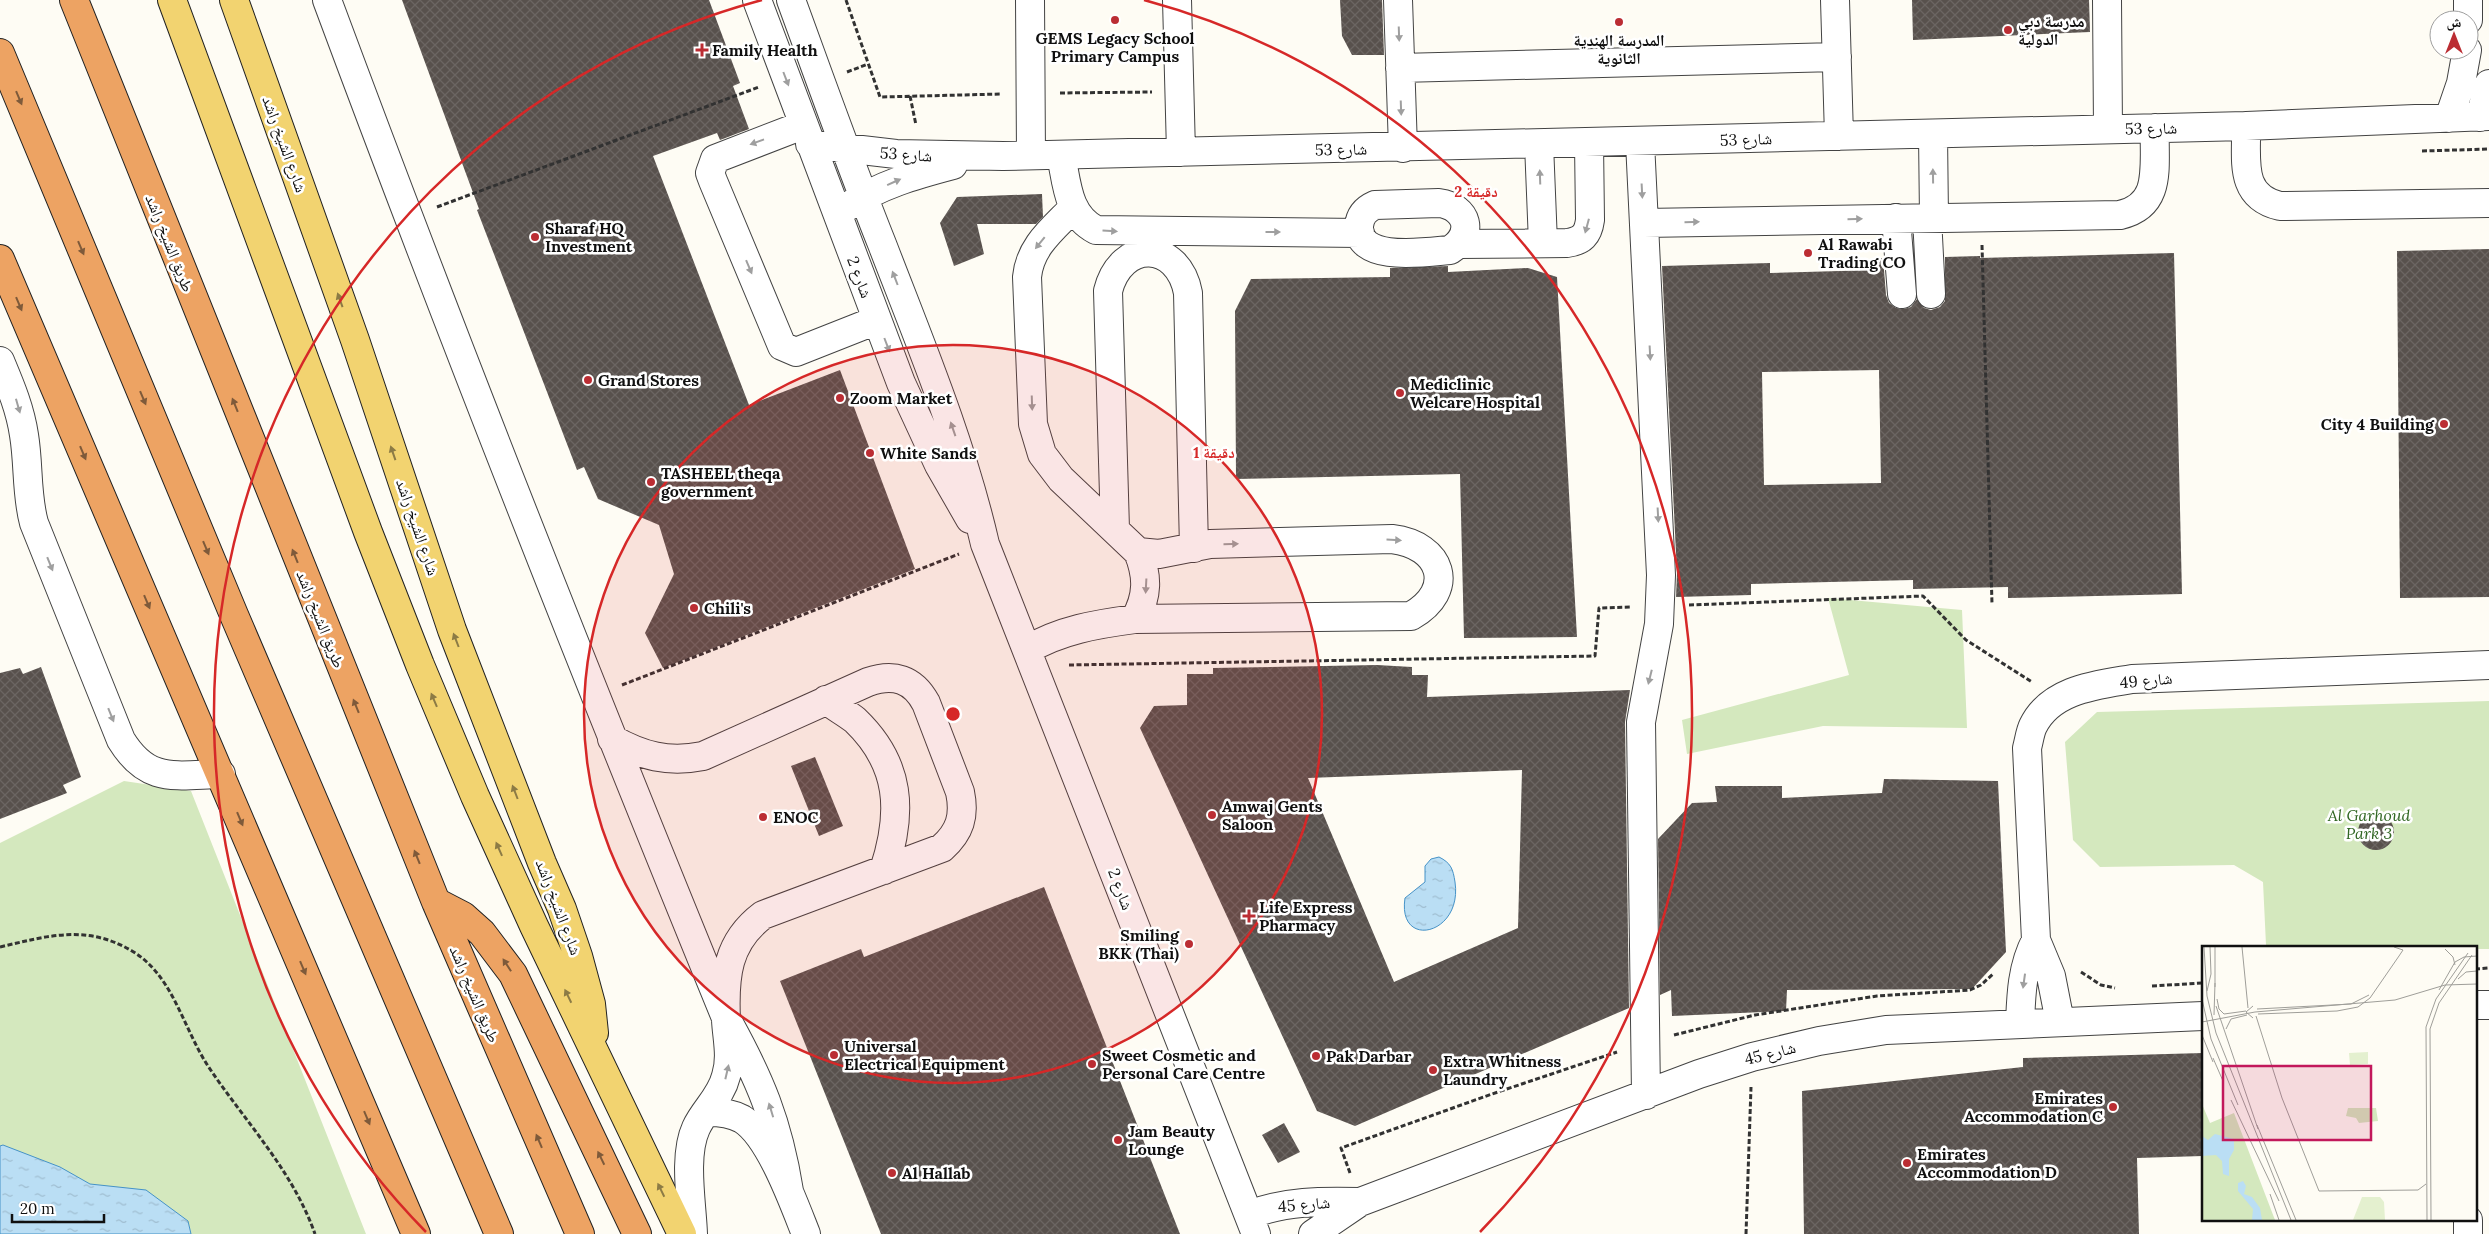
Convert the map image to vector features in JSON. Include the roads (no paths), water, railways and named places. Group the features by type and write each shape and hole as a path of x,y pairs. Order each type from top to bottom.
{"highway":[{"name":"طريق الشيخ راشد","path":"74,0 436,902 580,1234"},
{"path":"0,53 234,615 499,1234"},
{"path":"0,259 416,1234"},
{"path":"436,902 463,916 482,933 513,974 637,1234"}],"main road":[{"path":"172,0 365,523 420,665 475,796 534,926 682,1234"},
{"name":"شارع الشيخ راشد","path":"234,0 355,340 452,630 578,956 591,1004 596,1054"}],"street":[{"path":"328,0 408,217 612,739 726,1018 749,1058 768,1101 782,1146 789,1192"},
{"name":"شارع 2","path":"757,0 836,215 919,424 961,505 985,544"},
{"name":"شارع 2","path":"791,0 845,149 946,409 964,462 985,544 1252,1224"},
{"path":"1030,0 1031,155"},
{"path":"1177,0 1182,152"},
{"path":"1398,0 1402,148"},
{"path":"1835,0 1838,136"},
{"path":"2107,0 2108,129"},
{"path":"1400,68 1837,57"},
{"path":"2449,118 2461,83 2465,60"},
{"path":"2485,116 2489,84"},
{"name":"شارع 53","path":"806,134 845,149 922,155 1003,156 1402,148 2246,126 2485,116"},
{"path":"2246,126 2247,176 2254,191 2266,202 2280,206 2489,203"},
{"path":"1644,224 2120,215 2134,212 2146,203 2152,191 2155,128"},
{"path":"806,134 715,159 710,173 713,181 782,346 796,352 877,320"},
{"path":"1932,134 1938,292"},
{"path":"1640,142 1661,575 1660,606 1654,661 1641,722 1646,1095"},
{"path":"1459,244 1465,234 1462,217 1460,212 1450,204 1375,205 1367,209 1362,216 1360,233 1367,246 1379,252 1444,251 1459,244 1576,242 1584,237 1589,229 1589,143"},
{"path":"1539,144 1543,243"},
{"path":"1062,155 1073,208 1087,225 1106,231 1360,233"},
{"name":"شارع 53","path":"836,215 863,196 906,177 954,165 1003,156"},
{"path":"1073,208 1041,241 1033,252 1028,264 1033,424 1042,454 1050,467 1138,552 1147,579 1142,607 1135,620"},
{"path":"1896,218 1902,294"},
{"path":"1115,529 1108,291 1111,276 1120,263 1133,255 1148,253 1164,256 1177,265 1185,278 1188,293 1194,548"},
{"path":"0,361 20,416 27,458 28,494 34,523 122,740 132,758 149,770 169,775 221,774"},
{"path":"1030,658 1042,640 1084,628 1135,620 1411,616 1425,608 1435,594 1438,578 1434,562 1424,549 1409,541 1392,539 1210,544 1159,554 1138,552"},
{"name":"شارع 49","path":"2060,1022 2051,976 2036,940 2028,748 2034,725 2046,709 2059,698 2077,690 2132,679 2489,666"},
{"path":"612,739 647,756 661,759 689,759 703,756 881,677 895,677 909,682 920,691 960,792 962,815 954,837 942,848 778,908 763,915 750,925 739,938 732,953 728,969 726,1018 730,1057 726,1077 719,1095 696,1127 690,1155 693,1234"},
{"path":"826,700 854,720 876,744 890,774 897,806 894,838 884,870"},
{"name":"شارع 49","path":"2020,1024 2028,955 2036,940"},
{"path":"2476,1005 2489,1005"},
{"name":"شارع 45","path":"1314,1234 1360,1202 1699,1074 1752,1057 1818,1041 1886,1030 2202,1016"},
{"path":"708,1112 726,1113 742,1119 756,1131 789,1192 806,1234"},
{"name":"شارع 45","path":"1252,1224 1267,1208 1296,1202 1360,1202"}],"water":[{"path":"1439,857 1449,864 1452,870 1455,882 1455,900 1449,914 1441,924 1430,929 1419,930 1411,925 1405,914 1405,898 1425,882 1425,866 1431,859"},
{"path":"3,1145 60,1167 90,1184 146,1190 188,1221 191,1234 0,1234 0,1146"}],"place":[{"name":"GEMS Legacy School Primary Campus","path":"1115,20"},
{"name":"المدرسة الهندية الثانوية","path":"1619,22"},
{"name":"مدرسة دبي الدولية","path":"2008,30"},
{"name":"Family Health","path":"702,50"},
{"name":"Sharaf HQ Investment","path":"535,237"},
{"name":"Al Rawabi Trading CO","path":"1808,253"},
{"name":"Grand Stores","path":"588,380"},
{"name":"Mediclinic Welcare Hospital","path":"1400,393"},
{"name":"Zoom Market","path":"840,398"},
{"name":"City 4 Building","path":"2444,424"},
{"name":"White Sands","path":"870,453"},
{"name":"TASHEEL theqa government","path":"651,482"},
{"name":"Chili's","path":"694,608"},
{"name":"Amwaj Gents Saloon","path":"1212,815"},
{"name":"ENOC","path":"763,817"},
{"name":"Life Express Pharmacy","path":"1249,916"},
{"name":"Smiling BKK (Thai)","path":"1189,944"},
{"name":"Universal Electrical Equipment","path":"834,1055"},
{"name":"Pak Darbar","path":"1316,1056"},
{"name":"Sweet Cosmetic and Personal Care Centre","path":"1092,1064"},
{"name":"Extra Whitness Laundry","path":"1433,1070"},
{"name":"Emirates Accommodation C","path":"2113,1107"},
{"name":"Jam Beauty Lounge","path":"1118,1140"},
{"name":"Emirates Accommodation D","path":"1907,1163"},
{"name":"Al Hallab","path":"892,1173"}],"park label":[{"name":"Al Garhoud Park 3","path":"2369,824"}]}
